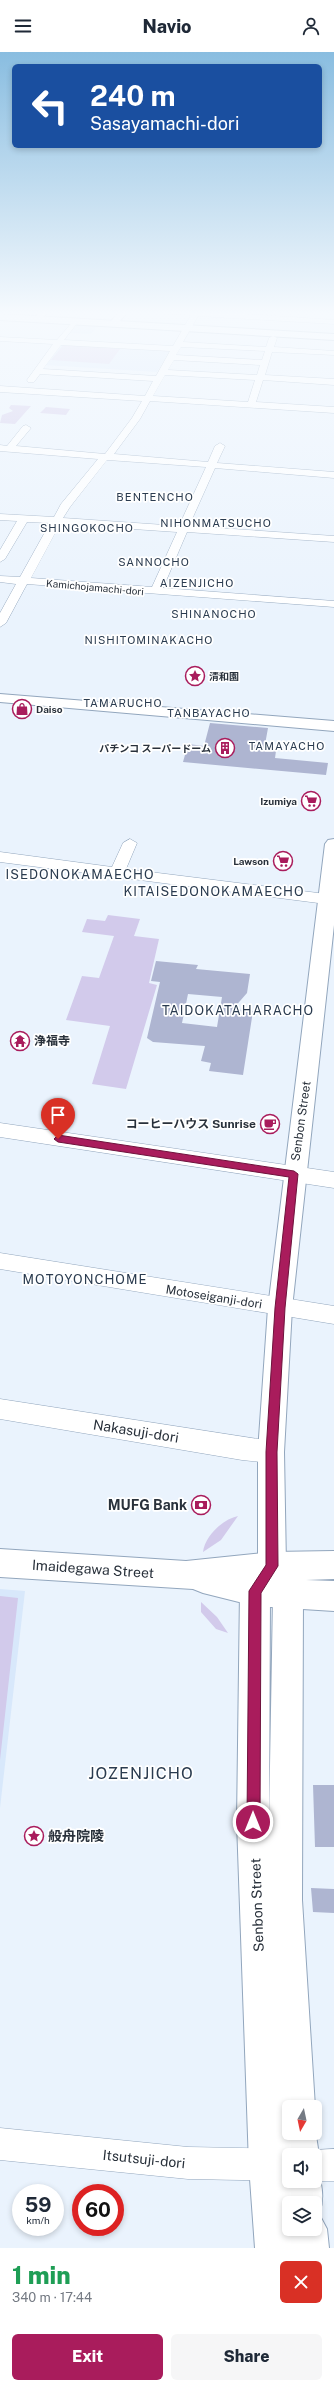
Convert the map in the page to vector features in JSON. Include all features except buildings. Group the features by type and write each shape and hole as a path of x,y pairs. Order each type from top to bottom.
{"main road":[{"path":"0,698 334,726"},
{"name":"Senbon Street","path":"284,2148 253,1822 263,1579 280,1308 294,1174 331,900 334,844"},
{"name":"Imaidegawa Street","path":"0,1563 263,1579 334,1565"},
{"name":"Imaidegawa Street","path":"263,1579 288,1594 334,1596"},
{"path":"288,1594 285,1900 288,1986 296,2100"},
{"name":"Senbon Street","path":"276,2248 282,2188"},
{"path":"308,2236 309,2248"}],"street":[{"path":"0,623 66,506 126,434 139,413"},
{"path":"5,449 26,428"},
{"path":"155,592 220,446"},
{"path":"5,449 334,475"},
{"path":"0,517 334,539"},
{"path":"0,559 24,519"},
{"name":"Kamichojamachi-dori","path":"0,579 155,592 334,604"},
{"path":"118,872 130,843"},
{"path":"0,857 331,900"},
{"path":"0,1130 334,1180"},
{"name":"Motoseiganji-dori","path":"0,1261 280,1308 334,1315"},
{"name":"Nakasuji-dori","path":"0,1409 242,1449 271,1452"},
{"name":"Itsutsuji-dori","path":"0,2144 188,2164 282,2162"},
{"path":"322,2166 334,2165"}],"shaded area":[{"path":"6,413 24,413 15,424 0,423 2,415"},
{"path":"46,413 67,413 66,415"},
{"path":"108,915 140,919 134,936 159,939 149,983 157,985 126,1089 92,1084 110,1026 66,1020 82,976 99,978 114,936 82,932 87,919 105,921"},
{"path":"238,1516 221,1540 203,1552 204,1546 211,1534 221,1524"},
{"path":"0,1589 25,1591 0,1808"},
{"path":"0,1596 18,1598 0,1760"},
{"path":"201,1602 217,1617 228,1633 216,1629 201,1612"}],"place":[{"name":"清和園","path":"195,676"},
{"name":"Daiso","path":"22,709"},
{"name":"パチンコ スーパードーム","path":"225,748"},
{"name":"Izumiya","path":"311,801"},
{"name":"Lawson","path":"283,861"},
{"name":"浄福寺","path":"20,1041"},
{"name":"コーヒーハウス Sunrise","path":"270,1124"},
{"name":"MUFG Bank","path":"201,1505"},
{"name":"般舟院陵","path":"34,1836"}],"district":[{"name":"BENTENCHO","path":"155,497"},
{"name":"NIHONMATSUCHO","path":"216,523"},
{"name":"SHINGOKOCHO","path":"87,528"},
{"name":"SANNOCHO","path":"154,562"},
{"name":"AIZENJICHO","path":"197,583"},
{"name":"SHINANOCHO","path":"214,614"},
{"name":"NISHITOMINAKACHO","path":"149,640"},
{"name":"TAMARUCHO","path":"123,703"},
{"name":"TANBAYACHO","path":"209,713"},
{"name":"TAMAYACHO","path":"287,746"},
{"name":"ISEDONOKAMAECHO","path":"80,874"},
{"name":"KITAISEDONOKAMAECHO","path":"214,891"},
{"name":"TAIDOKATAHARACHO","path":"238,1010"},
{"name":"MOTOYONCHOME","path":"85,1279"},
{"name":"JOZENJICHO","path":"141,1773"}],"route":[{"path":"58,1139 294,1174 280,1308 271,1452 272,1566 255,1591 253,1642 253,1822"}]}
